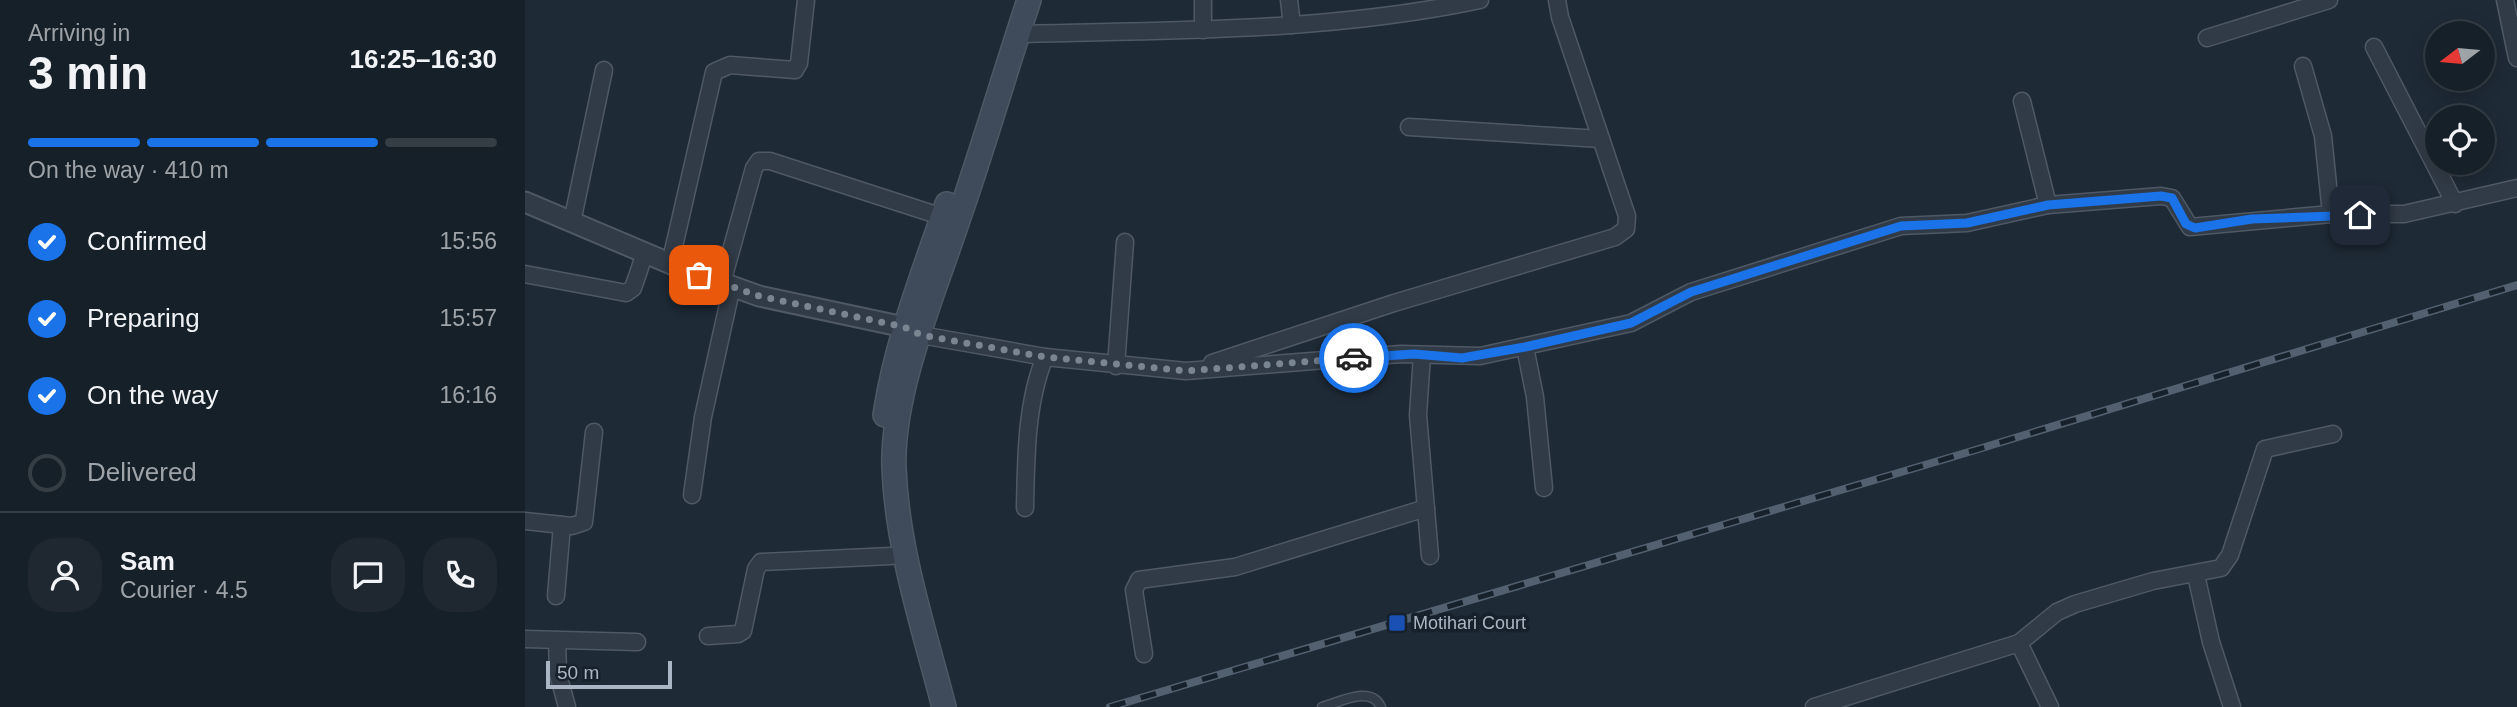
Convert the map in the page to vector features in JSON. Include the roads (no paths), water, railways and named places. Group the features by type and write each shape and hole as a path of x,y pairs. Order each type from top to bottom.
{"main road":[{"path":"944,707 906,559 894,466 912,331 943,217 1012,0"},
{"path":"927,707 891,556 880,485 880,458 890,378 912,331 1029,0"}],"street":[{"path":"670,264 714,72 730,65 795,70 799,63 806,0"},
{"path":"1203,0 1203,30"},
{"path":"1289,0 1292,25"},
{"path":"1018,34 1292,25 1402,7 1480,0"},
{"path":"1186,371 1622,234 1628,224 1627,216 1557,0"},
{"path":"2207,38 2329,0"},
{"path":"2505,0 2517,58"},
{"path":"2374,47 2455,204"},
{"path":"2303,66 2323,136 2331,214"},
{"path":"572,222 604,70"},
{"path":"2022,101 2048,205"},
{"path":"1409,127 1601,139"},
{"path":"692,495 727,285 754,167 759,161 770,161 943,217"},
{"path":"525,202 670,264 759,296 912,331 1045,357 1186,371 1422,355 1462,358 1525,347 1631,323 1691,292 1889,229 1910,225 1967,223 2048,205 2168,196 2175,202 2186,224 2195,228 2252,219 2331,214 2393,215 2455,204 2517,188"},
{"path":"1116,366 1125,243"},
{"path":"525,275 626,293 633,288 645,253"},
{"path":"1525,347 1534,390 1544,488"},
{"path":"1422,355 1418,415 1430,556"},
{"path":"1025,508 1038,373 1045,357"},
{"path":"525,521 576,526 586,518 594,432"},
{"path":"1814,707 2019,643 2057,612 2075,604 2153,581 2196,575 2221,568 2230,555 2265,449 2333,434"},
{"path":"1143,654 1134,590 1139,580 1235,567 1426,508"},
{"path":"556,596 562,525"},
{"path":"708,636 738,634 743,631 756,569 761,562 891,556"},
{"path":"2196,575 2211,642 2232,707"},
{"path":"525,639 637,642"},
{"path":"557,640 558,674 567,707"},
{"path":"2019,643 2050,707"}],"lane":[{"path":"1322,707 1367,695 1375,698 1381,707"}],"railway":[{"path":"1110,707 1972,451 2517,285"}],"place":[{"name":"Motihari Court","path":"1397,623"}]}
